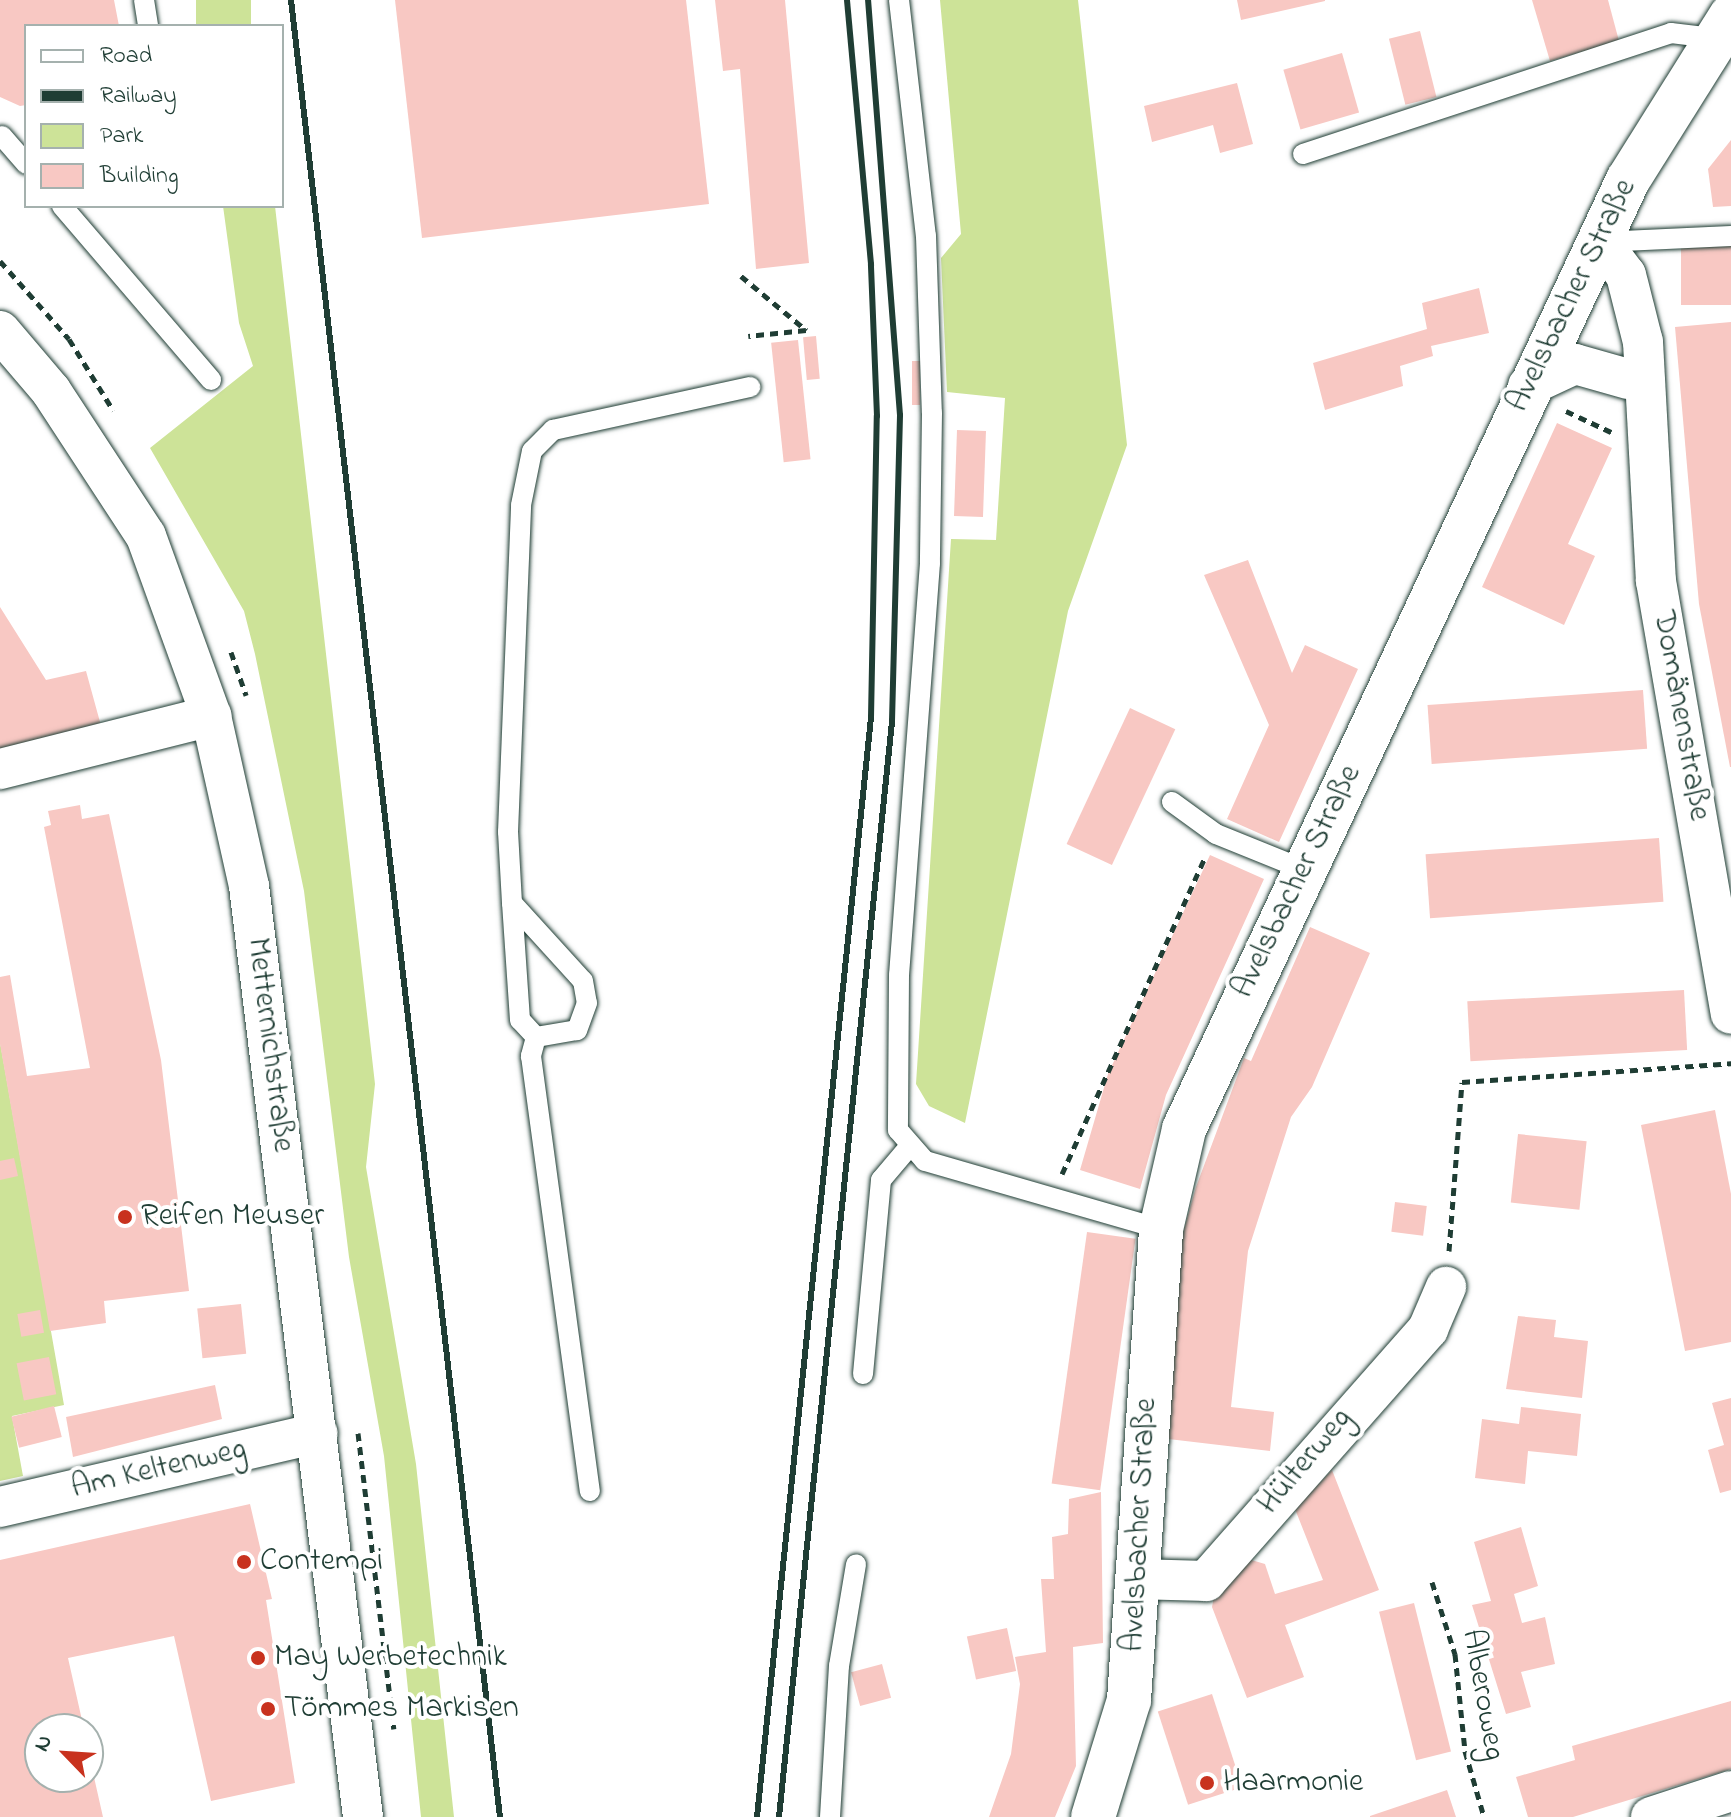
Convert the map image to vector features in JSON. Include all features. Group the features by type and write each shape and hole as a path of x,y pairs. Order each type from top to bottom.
{"main road":[{"name":"Avelsbacher Straße","path":"1093,1817 1129,1700 1161,1229 1198,1092 1539,395 1601,242 1658,124 1722,27"}],"street":[{"name":"Domänenstraße","path":"1601,242 1605,295 1628,379 1656,581 1731,1014"},
{"name":"Domänenstraße","path":"1601,242 1626,275 1643,342 1632,421"},
{"name":"Metternichstraße","path":"0,331 51,391 146,536 211,716 249,886 363,1817"},
{"path":"1539,395 1575,364 1628,379"},
{"path":"0,769 211,716"},
{"name":"Hülterweg","path":"1136,1579 1206,1581 1428,1329 1446,1287"},
{"name":"Am Keltenweg","path":"0,1507 318,1433"},
{"path":"1651,1817 1731,1791"}],"lane":[{"path":"144,0 148,24"},
{"path":"899,0 926,236 932,413 930,563 894,1091 908,1148 925,1161 1022,1193 1161,1229"},
{"path":"1303,154 1671,33 1722,27"},
{"path":"1,135 24,133"},
{"path":"1,135 24,162"},
{"path":"64,208 211,380"},
{"path":"1601,242 1731,236"},
{"path":"536,1037 520,1020 512,903 521,505 532,451 553,430 750,387"},
{"path":"1172,802 1216,834 1305,870"},
{"path":"512,903 583,981 587,1003 577,1030 536,1037"},
{"path":"536,1037 531,1056 590,1491"},
{"path":"863,1374 881,1180 908,1148"},
{"path":"830,1817 839,1666 856,1564"}],"path":[{"path":"741,276 806,330 748,336"},
{"path":"1539,395 1619,436 1632,421"},
{"path":"1069,1145 1216,834"},
{"path":"1446,1287 1462,1082 1731,1063"},
{"name":"Alberoweg","path":"1432,1582 1455,1654 1465,1751 1484,1817"}],"green space":[{"path":"196,0 251,0 251,24 196,24"},
{"path":"940,0 1078,0 1127,445 1068,611 965,1123 929,1106 916,1084 951,539 996,540 1005,398 947,392 941,258 961,234"},
{"path":"223,208 275,208 375,1084 366,1167 416,1464 454,1817 421,1817 384,1456 349,1257 304,891 255,654 244,611 150,448 253,366 239,323"},
{"path":"0,1042 64,1405 12,1416 23,1476 0,1481"}],"building":[{"path":"0,0 114,0 119,24 24,24 24,105 0,97"},
{"path":"395,0 686,0 709,204 422,238"},
{"path":"715,0 785,0 809,263 756,269 740,69 723,71"},
{"path":"1237,0 1325,0 1325,1 1241,20"},
{"path":"1532,0 1608,0 1619,41 1550,61"},
{"path":"1420,31 1436,97 1405,105 1389,39"},
{"path":"1342,53 1359,113 1300,129 1283,70"},
{"path":"1237,83 1253,144 1220,153 1213,125 1152,142 1144,106"},
{"path":"1731,140 1731,206 1713,207 1708,169"},
{"path":"1681,240 1731,240 1731,305 1681,305"},
{"path":"1479,288 1489,333 1431,346 1433,356 1400,366 1403,386 1325,410 1313,363 1427,329 1422,303"},
{"path":"1731,322 1730,767 1699,604 1675,327"},
{"path":"816,336 820,379 807,380 803,337"},
{"path":"798,340 811,459 784,462 771,343"},
{"path":"912,361 920,361 920,405 912,405"},
{"path":"1557,423 1612,448 1568,544 1595,556 1564,625 1482,587"},
{"path":"957,430 986,431 983,517 954,516"},
{"path":"1248,560 1292,673 1305,645 1358,669 1279,842 1227,819 1269,725 1204,575"},
{"path":"0,607 46,680 86,671 103,733 0,757"},
{"path":"1643,690 1647,749 1432,764 1428,705"},
{"path":"1130,708 1175,729 1112,865 1067,844"},
{"path":"80,805 82,819 109,814 161,1060 189,1291 104,1301 106,1323 50,1331 0,1044 0,977 10,975 27,1076 90,1068 44,827 51,825 48,811"},
{"path":"1659,838 1663,902 1430,918 1426,854"},
{"path":"1210,855 1264,879 1166,1095 1140,1189 1080,1170 1108,1074"},
{"path":"1310,927 1370,953 1312,1087 1291,1117 1248,1251 1231,1407 1274,1412 1270,1451 1160,1438 1182,1236 1196,1187 1244,1058 1251,1061"},
{"path":"1684,990 1687,1050 1470,1061 1467,1001"},
{"path":"1715,1110 1731,1194 1731,1342 1685,1351 1641,1125"},
{"path":"1518,1134 1587,1141 1579,1210 1511,1203"},
{"path":"14,1158 18,1176 0,1180 0,1161"},
{"path":"1395,1202 1427,1206 1423,1236 1391,1232"},
{"path":"1087,1232 1136,1239 1100,1490 1052,1484"},
{"path":"241,1304 246,1354 202,1358 197,1309"},
{"path":"40,1310 44,1333 21,1337 17,1314"},
{"path":"1518,1316 1556,1320 1554,1337 1588,1341 1582,1398 1506,1389"},
{"path":"49,1357 56,1394 24,1401 17,1363"},
{"path":"215,1385 222,1419 73,1457 66,1417"},
{"path":"1731,1398 1731,1490 1720,1493 1708,1450 1724,1445 1712,1403"},
{"path":"54,1406 62,1437 19,1448 11,1417"},
{"path":"1521,1407 1581,1414 1577,1456 1528,1451 1525,1484 1475,1478 1482,1419 1519,1424"},
{"path":"1332,1470 1379,1590 1285,1625 1304,1677 1247,1698 1212,1607 1215,1591 1248,1559 1265,1564 1275,1594 1323,1580 1295,1509"},
{"path":"1101,1492 1103,1643 1073,1647 1076,1766 1055,1817 989,1817 1011,1754 1020,1684 1015,1657 1046,1652 1041,1579 1054,1579 1052,1537 1068,1534 1069,1499"},
{"path":"250,1504 272,1599 266,1600 295,1783 211,1801 174,1636 68,1658 80,1713 24,1713 24,1793 98,1793 103,1817 0,1817 0,1560"},
{"path":"1521,1527 1538,1586 1514,1594 1522,1623 1545,1617 1555,1664 1521,1672 1531,1707 1506,1714 1472,1605 1491,1601 1474,1542"},
{"path":"1414,1603 1451,1751 1416,1760 1379,1612"},
{"path":"1007,1628 1016,1671 976,1680 967,1637"},
{"path":"882,1664 891,1698 860,1706 851,1672"},
{"path":"1212,1694 1242,1787 1188,1805 1158,1712"},
{"path":"1731,1701 1731,1769 1573,1817 1528,1817 1516,1777 1575,1760 1572,1746"},
{"path":"1447,1790 1456,1817 1370,1817 1370,1816"}],"railway":[{"path":"291,0 500,1817"},
{"path":"757,1817 871,717 877,416 871,264 847,0"},
{"path":"779,1817 892,721 900,415 868,0"}],"place":[{"name":"Reifen Meuser","path":"125,1217"},
{"name":"Contempi","path":"244,1562"},
{"name":"May Werbetechnik","path":"258,1658"},
{"name":"Tömmes Markisen","path":"268,1709"},
{"name":"Haarmonie","path":"1207,1783"}]}
